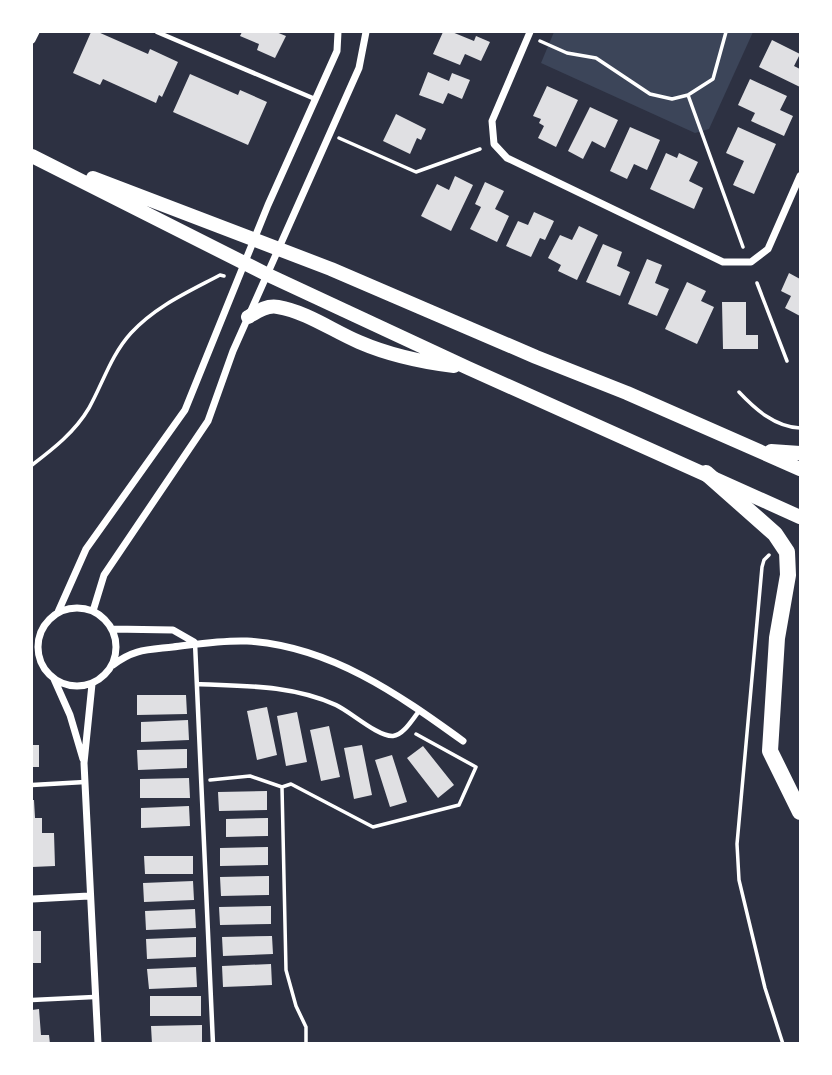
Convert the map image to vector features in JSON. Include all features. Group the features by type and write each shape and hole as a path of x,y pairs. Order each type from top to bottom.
{"main road":[{"path":"32,155 280,249 628,393 800,470"},
{"path":"32,155 266,274 800,517"},
{"path":"248,317 265,307 276,306 361,343 415,361 468,368"},
{"path":"753,448 784,454 800,453"},
{"path":"706,473 775,534 787,552 788,575 777,638 770,751 800,812"}],"street":[{"path":"32,40 36,32"},
{"path":"44,669 35,637 58,612 86,549 185,410 254,240 337,51 338,32"},
{"path":"93,611 104,575 208,421 233,351 359,68 366,32"},
{"path":"529,34 492,121 494,144 507,158 723,262 751,262 768,249 800,176"},
{"path":"58,612 73,608 93,611 104,618 112,629 117,652 113,665"},
{"path":"112,629 173,631 195,643"},
{"path":"32,663 69,686 92,684 104,677 113,665 127,654 195,643 248,641 300,650 381,684 463,741"},
{"path":"54,679 70,715 84,763"},
{"path":"92,684 84,763 98,1044"},
{"path":"32,899 89,896"}],"lane":[{"path":"158,32 315,99"},
{"path":"195,643 213,1044"},
{"path":"197,684 279,687 336,705 379,732 392,737 401,734 420,710"},
{"path":"32,785 85,782"},
{"path":"32,1000 94,997"}],"path":[{"path":"529,34 567,53 596,58 650,94 672,99 688,95 713,79 726,32"},
{"path":"688,95 743,247"},
{"path":"331,134 416,172 480,149"},
{"path":"32,465 60,444 88,410 108,365 129,335 155,310 222,274"},
{"path":"757,283 787,361"},
{"path":"739,392 757,410 784,425 800,428"},
{"path":"783,1044 765,988 739,880 737,844 762,567 768,555 787,552"},
{"path":"201,780 250,776 282,787 291,784 373,827 459,805 476,767 406,728"},
{"path":"282,787 286,970 296,1006 306,1027 306,1044"}],"shaded area":[{"path":"554,32 753,32 709,129 695,133 541,63"}],"building":[{"path":"91,32 98,32 148,54 150,49 178,62 162,97 159,95 156,103 103,79 100,85 73,73"},
{"path":"242,32 276,32 286,36 275,58 257,50 259,44 240,36"},
{"path":"443,32 452,32 474,41 476,36 490,42 481,61 465,54 460,65 433,54"},
{"path":"772,40 800,54 794,66 800,69 800,87 759,67"},
{"path":"428,72 449,81 452,73 470,80 462,99 448,93 443,104 419,95"},
{"path":"190,74 238,95 240,90 267,102 248,145 173,112"},
{"path":"750,79 787,96 780,110 793,116 784,136 751,121 755,113 738,105"},
{"path":"547,86 578,100 556,147 538,138 544,126 539,123 541,119 533,116"},
{"path":"590,107 618,120 605,148 592,141 583,159 568,151"},
{"path":"396,114 426,129 421,140 417,138 410,154 383,141"},
{"path":"630,127 660,140 647,170 634,164 627,179 610,171"},
{"path":"738,127 776,144 754,194 733,185 744,161 726,153"},
{"path":"666,153 677,158 679,153 698,162 689,181 703,188 694,209 650,189"},
{"path":"455,176 473,185 451,231 421,216 437,184 449,190"},
{"path":"485,182 504,191 495,209 509,216 497,242 470,229 481,207 475,204"},
{"path":"534,212 554,221 545,240 540,238 531,257 506,246 518,221 528,225"},
{"path":"579,226 598,235 577,280 558,271 561,265 548,258 560,235 572,240"},
{"path":"603,244 622,252 617,266 630,272 620,296 586,282"},
{"path":"647,259 662,265 655,283 669,289 657,316 628,304"},
{"path":"789,273 800,279 800,316 785,308 791,296 781,291"},
{"path":"687,282 706,291 701,301 714,307 697,344 665,329"},
{"path":"722,302 746,302 746,335 758,335 758,349 723,349"},
{"path":"137,695 186,695 187,714 137,715"},
{"path":"267,707 277,755 257,760 247,711"},
{"path":"297,712 307,762 286,766 277,716"},
{"path":"188,720 189,740 141,742 141,722"},
{"path":"329,726 340,777 321,781 310,730"},
{"path":"32,745 39,745 39,767 32,767"},
{"path":"362,745 372,795 354,799 344,748"},
{"path":"423,746 454,785 438,798 407,758"},
{"path":"187,749 187,768 138,770 137,750"},
{"path":"392,755 407,802 390,807 375,760"},
{"path":"189,778 190,798 140,798 140,779"},
{"path":"267,791 267,810 219,811 218,792"},
{"path":"32,800 35,818 42,818 42,833 54,833 55,866 32,867"},
{"path":"189,806 190,826 141,828 141,808"},
{"path":"268,818 268,836 226,837 226,819"},
{"path":"268,847 268,865 220,866 220,848"},
{"path":"144,856 193,856 193,874 145,874"},
{"path":"269,876 269,895 221,896 220,877"},
{"path":"193,881 194,900 144,902 143,883"},
{"path":"271,906 271,924 220,925 219,907"},
{"path":"195,909 196,928 146,930 145,911"},
{"path":"32,931 41,931 41,963 32,963"},
{"path":"272,936 273,954 223,956 222,937"},
{"path":"196,937 196,957 147,959 146,939"},
{"path":"271,964 272,985 223,987 222,966"},
{"path":"196,967 197,987 149,989 147,969"},
{"path":"150,996 201,996 201,1016 150,1016"},
{"path":"39,1009 41,1035 49,1035 50,1044 32,1044 32,1010"},
{"path":"202,1025 202,1044 152,1044 151,1026"}]}
